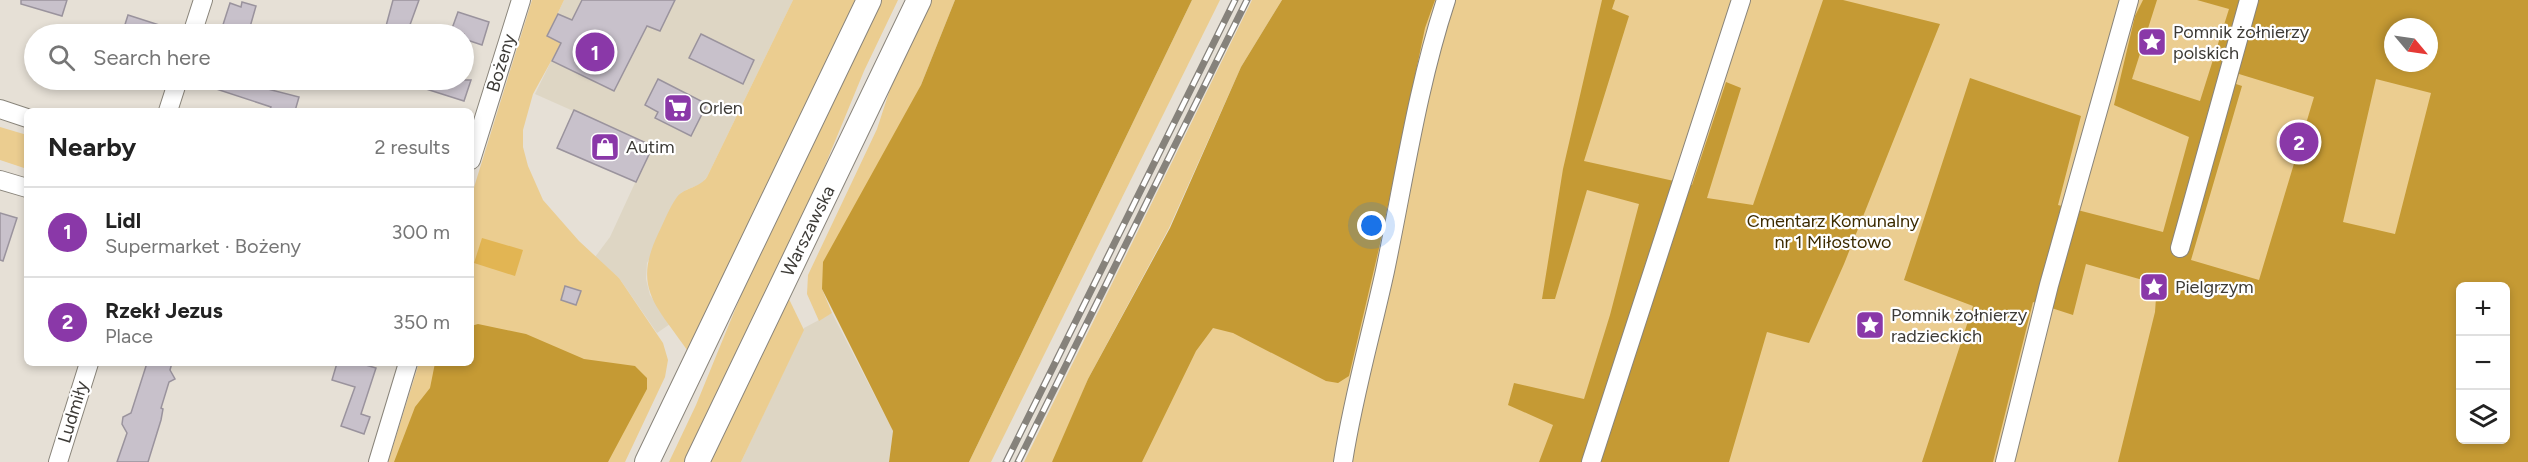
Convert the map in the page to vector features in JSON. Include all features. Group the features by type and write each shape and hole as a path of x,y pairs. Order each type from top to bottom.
{"main road":[{"path":"647,462 868,0"},
{"name":"Warszawska","path":"697,462 919,0"}],"street":[{"path":"195,24 203,0"},
{"name":"Bożeny","path":"474,150 521,0"},
{"path":"1343,462 1353,402 1385,271 1410,144 1446,0"},
{"path":"1591,462 1741,0"},
{"path":"2005,462 2052,274 2129,0"},
{"path":"2180,248 2249,0"},
{"path":"169,108 175,90"},
{"path":"0,109 24,117"},
{"path":"0,180 24,187"},
{"name":"Ludmiły","path":"58,462 88,366"},
{"path":"378,462 407,366"}],"shaded area":[{"path":"564,0 793,0 707,177 701,184 686,190 647,263 646,279 650,295 670,324 657,333 619,278 595,257 610,237 652,146 535,94 560,43 547,36"},
{"path":"482,238 523,250 515,276 474,263"},
{"path":"832,313 893,431 889,462 741,462 804,328"}],"green space":[{"path":"532,0 564,0 547,36 561,43 533,94 523,130 523,147 528,166 543,200 579,241 619,278 663,343 668,360 665,377 625,462 388,462 418,366 474,366 474,187"},
{"path":"793,0 858,0 687,350 652,296 647,269 651,253 677,197 707,177"},
{"path":"880,0 898,0 864,71 805,214 686,462 669,462 696,405 755,261"},
{"path":"929,0 955,0 921,85 822,289 832,313 819,321 807,294 808,275 877,129 896,71"},
{"path":"955,0 1192,0 969,462 889,462 893,431 822,289 823,262 921,85"},
{"path":"1192,0 1220,0 991,462 969,462"},
{"path":"1252,0 1282,0 1241,67 1169,228 1088,379 1057,455 1052,462 1024,462"},
{"path":"1282,0 1435,0 1425,28 1380,244 1349,376 1338,383 1326,381 1233,333 1213,328 1196,351 1142,462 1052,462 1088,379 1170,228 1241,67"},
{"name":"Cmentarz Komunalny nr 1 Miłostowo","path":"1361,0 2528,0 2528,462 1137,462"},
{"path":"1602,0 1615,0 1612,9 1629,16 1584,161 1692,185 1726,82 1741,88 1707,198 1753,205 1823,0 1843,0 1940,24 1844,264 1809,343 1767,332 1729,462 1539,462 1553,425 1508,405 1514,383 1584,399 1610,315 1639,204 1587,190 1555,299 1542,299 1563,169"},
{"path":"2143,0 2157,0 2132,79 2200,101 2229,9 2197,0 2528,0 2528,462 2118,462 2155,312 2157,284 2086,264 2073,315 2033,302 1993,462 1922,462 1973,306 1904,280 1970,78 2081,116 2058,205 2163,232 2189,137 2114,105 2135,16","holes":["2239,74 2314,97 2259,280 2191,260 2242,86 2236,84","2376,79 2431,93 2395,234 2343,222"]},
{"path":"0,127 24,134 24,168 0,160"},
{"path":"788,297 804,330 741,462 707,462"},
{"path":"474,325 526,334 584,359 635,366 647,378 647,389 608,462 394,462 415,407 430,388 434,366 474,366"}],"building":[{"path":"21,0 67,0 62,16 21,4"},
{"path":"393,0 419,0 410,24 387,24"},
{"path":"582,0 675,0 660,31 647,26 614,91 552,61 561,43 547,36 558,14 572,20"},
{"path":"242,2 256,6 251,24 223,24 230,3 241,7"},
{"path":"458,12 489,22 482,45 474,42 474,24 454,24"},
{"path":"128,15 156,24 125,24"},
{"path":"701,34 754,60 743,84 689,58"},
{"name":"Orlen","path":"658,79 707,104 691,136 655,118 658,112 645,105"},
{"path":"219,90 272,90 299,97 296,108 271,107"},
{"path":"429,90 468,90 464,101"},
{"name":"Autim","path":"574,110 653,146 636,182 557,148"},
{"path":"0,213 17,218 3,261 0,260"},
{"path":"565,286 581,291 576,305 561,300"},
{"path":"146,366 171,366 170,370 175,379 169,382 161,408 163,409 161,420 148,462 117,462 127,433 122,424 123,417 131,413"},
{"path":"336,366 376,368 361,414 370,417 364,434 341,426 355,387 332,380"}],"railway":[{"path":"1006,462 1235,0"},
{"path":"1018,462 1247,0"}],"place":[{"name":"Pomnik żołnierzy polskich","path":"2152,42"},
{"name":"Lidl","path":"595,52"},
{"name":"Orlen","path":"678,108"},
{"name":"Rzekł Jezus","path":"2299,142"},
{"name":"Autim","path":"605,147"},
{"name":"Pielgrzym","path":"2154,287"},
{"name":"Pomnik żołnierzy radzieckich","path":"1870,325"}]}
